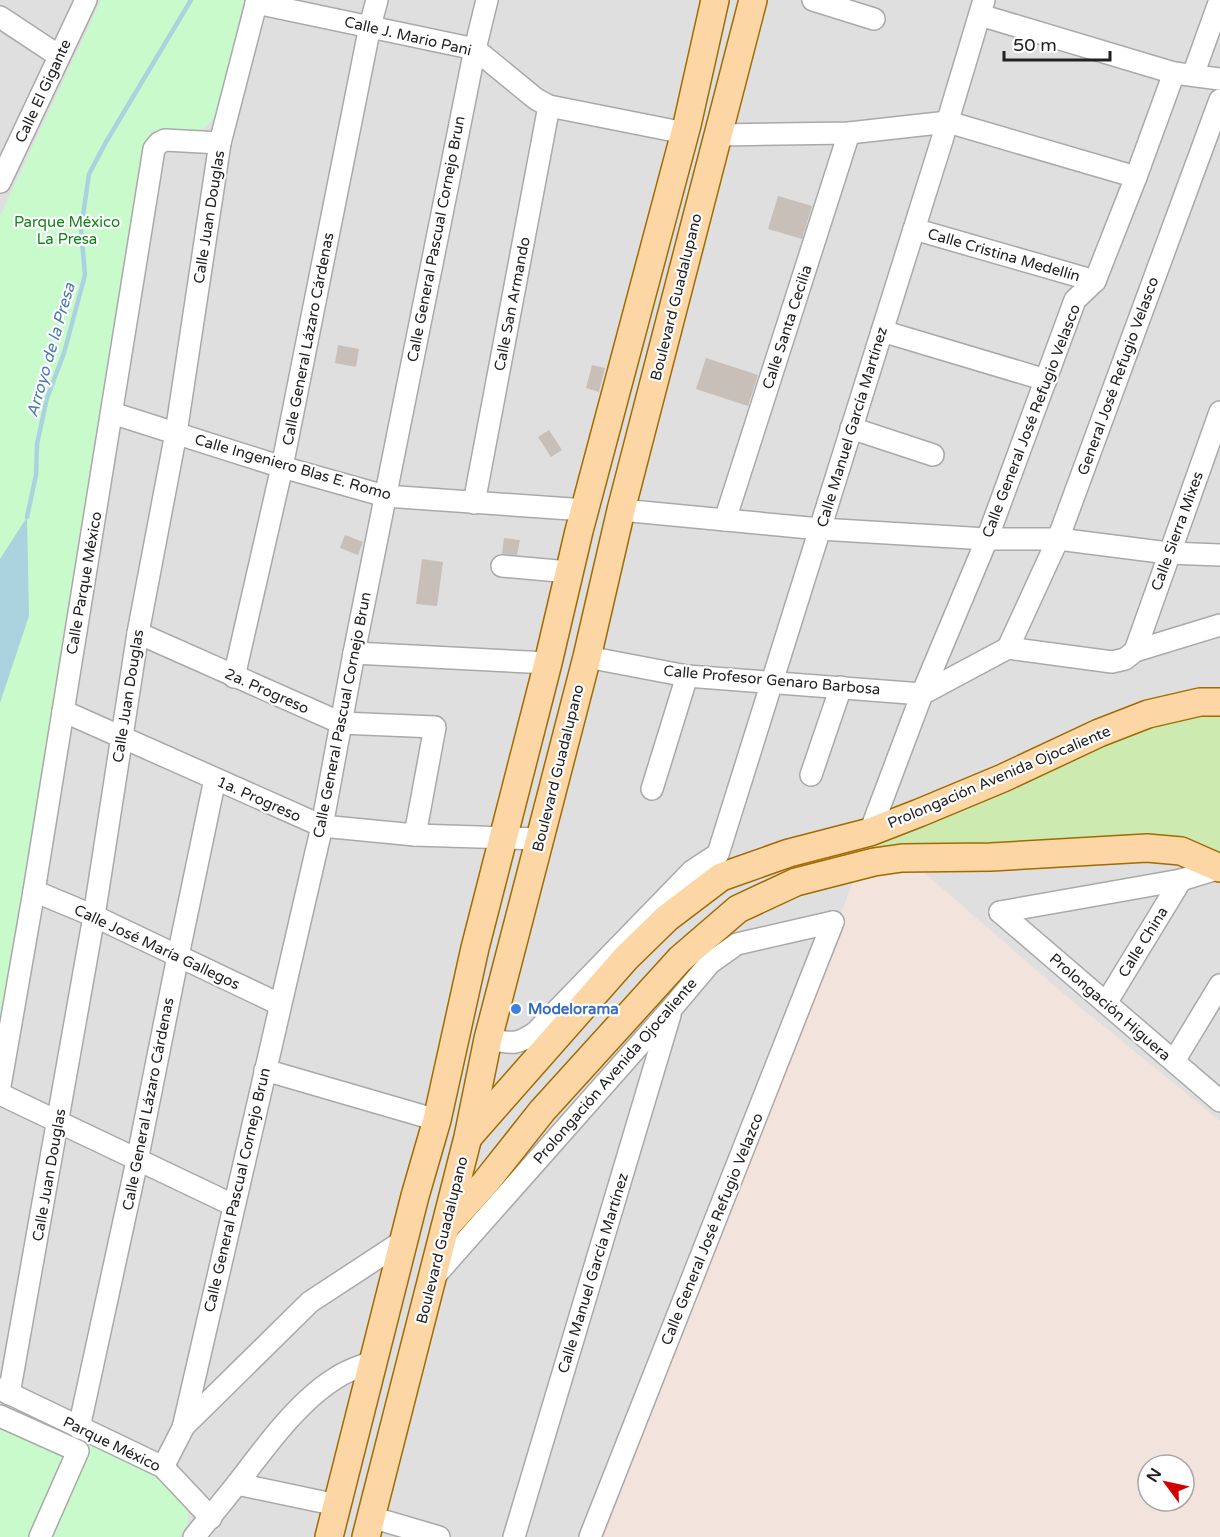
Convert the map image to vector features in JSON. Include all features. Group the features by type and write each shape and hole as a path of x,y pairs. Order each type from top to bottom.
{"main road":[{"path":"329,1537 415,1196 437,1120 474,948 585,510 685,132 715,0"},
{"name":"Boulevard Guadalupano","path":"368,1527 432,1278 488,1039 587,657 621,510 753,0"},
{"name":"Prolongación Avenida Ojocaliente","path":"415,1196 460,1154 626,958 666,918 722,878 789,853 870,832 1003,778 1099,733 1148,714 1200,702 1220,702"},
{"name":"Prolongación Avenida Ojocaliente","path":"444,1228 542,1111 688,968 738,909 796,882 874,862 902,858 1147,848 1180,850 1220,868"},
{"path":"474,948 481,978 452,1098 449,1120 460,1154 473,1180 484,1183"},
{"path":"536,1032 572,1019"}],"street":[{"name":"Calle El Gigante","path":"0,182 6,152 59,56 86,0"},
{"name":"Calle General Lázaro Cárdenas","path":"234,676 282,467 377,0"},
{"name":"Calle General Pascual Cornejo Brun","path":"163,1467 183,1428 279,1004 322,826 385,496 475,49 487,0"},
{"path":"813,0 874,19"},
{"name":"Calle General José Refugio Velasco","path":"870,832 922,694 987,539 1075,300 1095,281 1136,177 1220,0"},
{"name":"Calle J. Mario Pani","path":"257,1 475,49 536,99 549,106 685,132"},
{"name":"Calle Juan Douglas","path":"5,1392 59,1122 138,633 176,433 220,144 257,1"},
{"path":"982,8 1184,74 1220,79"},
{"name":"Calle Manuel García Martínez","path":"536,1032 692,871 718,854 982,8"},
{"path":"0,17 59,56"},
{"name":"General José Refugio Velasco","path":"1008,648 1058,539 1220,100"},
{"name":"Calle San Armando","path":"474,503 549,106"},
{"path":"718,135 849,133 948,122 1136,177"},
{"name":"Calle Santa Cecilia","path":"725,520 849,133"},
{"name":"Calle Parque México","path":"0,1086 34,891 154,150 159,143 165,140 220,144"},
{"name":"Calle Cristina Medellín","path":"914,229 1095,281"},
{"path":"882,331 1046,380"},
{"name":"Calle Sierra Mixes","path":"1135,651 1220,412"},
{"name":"Calle Ingeniero Blas E. Romo","path":"112,413 282,467 385,496 585,510"},
{"path":"851,428 933,455"},
{"path":"621,510 820,529 987,539 1058,539 1168,553 1220,555"},
{"path":"502,566 569,572"},
{"path":"922,694 1008,648 1112,662 1125,659 1135,651 1220,625"},
{"name":"2a. Progreso","path":"138,633 341,723 435,727 415,835"},
{"path":"354,653 548,663"},
{"name":"Calle Profesor Genaro Barbosa","path":"587,657 687,676 922,694"},
{"path":"652,789 687,676"},
{"path":"811,775 841,687"},
{"name":"1a. Progreso","path":"63,711 322,826 415,835 540,839"},
{"name":"Calle General Lázaro Cárdenas","path":"79,1428 137,1161 215,779"},
{"path":"1181,880 1220,868"},
{"name":"Prolongación Higuera","path":"1181,880 1000,912 1220,1101"},
{"name":"Calle China","path":"1106,1003 1181,880"},
{"name":"Calle José María Gallegos","path":"34,891 94,916 279,1004"},
{"name":"Prolongación Avenida Ojocaliente","path":"432,1278 672,1008 688,968 710,963 737,944 833,922"},
{"name":"Calle General José Refugio Velazco","path":"590,1537 833,922"},
{"path":"1174,1061 1220,985"},
{"name":"Calle Manuel García Martínez","path":"514,1537 672,1008"},
{"path":"488,1039 513,1044 521,1042 536,1032"},
{"path":"265,1070 437,1120"},
{"path":"0,1094 233,1205"},
{"name":"Calle General Pascual Cornejo Brun","path":"183,1428 310,1302 406,1239"},
{"path":"194,1537 275,1436 313,1396 339,1376 374,1361"},
{"name":"Parque México","path":"5,1392 163,1467 211,1518"},
{"path":"0,1416 78,1451 40,1537"},
{"path":"237,1484 337,1505"},
{"path":"368,1527 439,1537"}],"shaded area":[{"path":"0,0 1220,0 1220,1537 0,1537"},
{"path":"921,870 1064,994 1220,1121 1220,1537 604,1537 856,874"}],"green space":[{"name":"Parque México La Presa","path":"101,0 244,0 218,110 212,120 198,131 151,131 0,1032 0,216"},
{"path":"1220,712 1220,852 1142,841 876,851 882,839 1168,716"},
{"path":"0,1403 150,1471 182,1501 188,1512 188,1524 179,1537 0,1537"}],"water":[{"path":"27,517 29,616 0,703 0,559"}],"building":[{"path":"778,196 812,206 802,239 768,229"},
{"path":"338,345 359,349 356,367 335,363"},
{"path":"706,358 758,375 748,406 696,389"},
{"path":"592,365 605,368 599,392 586,388"},
{"path":"549,430 562,450 551,457 538,437"},
{"path":"345,535 363,542 358,555 340,548"},
{"path":"504,538 520,540 517,555 502,554"},
{"path":"422,559 443,562 437,606 416,604"}],"waterway":[{"name":"Arroyo de la Presa","path":"27,517 36,475 37,444 47,398 64,353 85,275 81,229 89,174 191,0"}],"place":[{"name":"Modelorama","path":"516,1009"}]}
